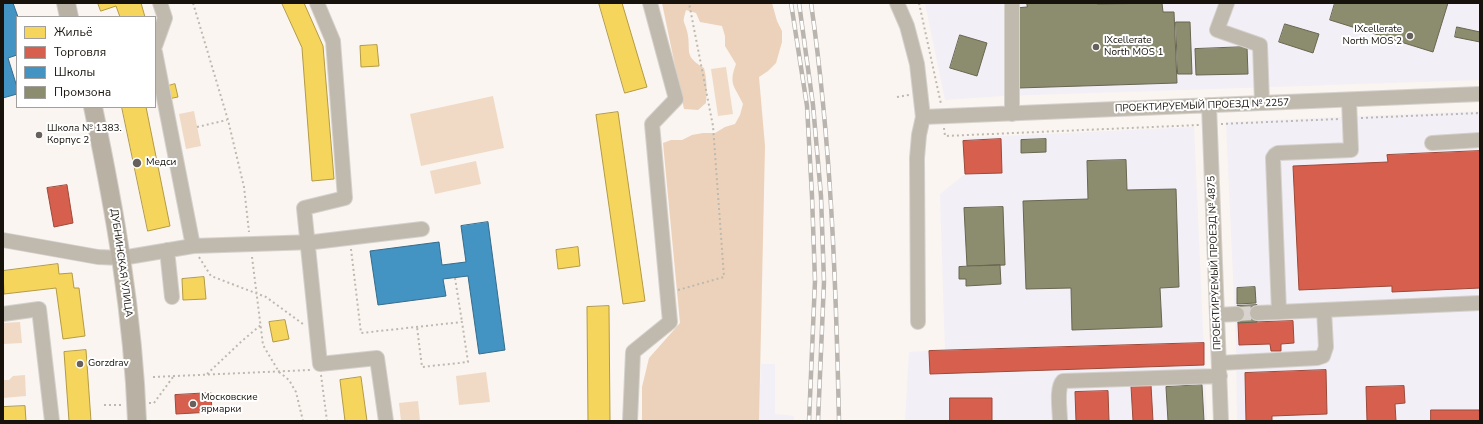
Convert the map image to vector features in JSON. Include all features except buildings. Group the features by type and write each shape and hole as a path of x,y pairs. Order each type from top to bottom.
{"main road":[{"path":"66,3 69,16"},
{"name":"ДУБНИНСКАЯ УЛИЦА","path":"93,108 108,178 122,258 137,421"}],"street":[{"path":"156,43 165,18 160,3"},
{"path":"317,3 333,41 345,198 304,208 320,367 378,358 386,421"},
{"path":"630,421 633,352 670,322 652,124 676,99 650,3"},
{"path":"897,3 907,26 917,64 923,117 919,135 917,158 918,322"},
{"path":"1012,3 1012,114"},
{"path":"1227,3 1217,30 1260,45 1262,103"},
{"path":"156,57 193,246"},
{"name":"ПРОЕКТИРУЕМЫЙ ПРОЕЗД № 2257","path":"923,117 1480,94"},
{"path":"1278,312 1274,158 1275,155 1278,154 1351,150 1348,100"},
{"name":"ПРОЕКТИРУЕМЫЙ ПРОЕЗД № 4875","path":"1209,106 1221,421"},
{"path":"1432,143 1480,140"},
{"path":"3,240 98,257 122,258 193,246 307,242 422,229"},
{"path":"167,250 172,297"},
{"path":"1257,313 1480,303"},
{"path":"3,314 39,309 52,421"},
{"path":"1060,421 1059,389 1060,384 1063,381 1219,370 1318,358 1323,356 1326,347 1324,310"},
{"path":"1217,315 1237,314"}],"path":[{"path":"193,3 228,120 244,187 263,345 279,372 289,380 296,392 302,421"},
{"path":"667,294 724,277 713,126 689,3"},
{"path":"197,127 228,120"},
{"path":"350,238 361,333 462,322"},
{"path":"193,246 211,276 266,296 317,334"},
{"path":"417,327 422,367 468,362 455,278"},
{"path":"206,375 243,340 261,326"},
{"path":"153,377 279,372 320,367 327,421"},
{"path":"154,403 173,376"},
{"path":"104,406 123,405"}],"shaded area":[{"path":"662,3 772,3 777,21 782,31 782,42 776,63 759,77 765,146 759,421 642,421 642,387 649,358 680,323 663,143 671,140 682,140 692,135 715,133 725,127 735,124 740,115 743,104 734,85 733,77 736,64 725,46 725,36 722,26 700,22 696,13 686,10 684,21 687,31 690,56 704,68 707,94 706,103 698,110 684,109"},
{"path":"925,3 1480,3 1480,80 1003,96 945,100"},
{"path":"726,67 733,114 718,116 711,69"},
{"path":"493,96 504,148 421,166 410,114"},
{"path":"194,111 201,146 186,149 179,114"},
{"path":"1480,111 1480,421 1237,421 1236,342 1226,122"},
{"path":"1194,127 1207,421 905,421 909,352 945,350 940,194 965,174 963,138"},
{"path":"476,161 481,184 435,194 430,171"},
{"path":"20,322 22,343 3,344 3,323"},
{"path":"761,364 775,364 775,414 794,416 794,421 759,421"},
{"path":"486,372 490,402 459,405 456,376"},
{"path":"25,375 26,396 3,398 3,380 9,380 13,376"},
{"path":"418,401 420,421 401,421 399,403"}],"tunnel":[{"path":"1237,314 1257,313"}],"railway":[{"path":"791,3 807,106 812,196 815,281 809,421"},
{"path":"799,3 813,105 821,196 824,282 818,421"},
{"path":"811,3 818,55 828,159 834,264 839,421"}],"place":[{"name":"IXcellerate North MOS 2","path":"1410,36"},
{"name":"IXcellerate North MOS 1","path":"1096,47"},
{"name":"Школа № 1383. Корпус 2","path":"39,135"},
{"name":"Медси","path":"137,163"},
{"name":"Gorzdrav","path":"80,364"},
{"name":"Московские ярмарки","path":"193,404"}]}
